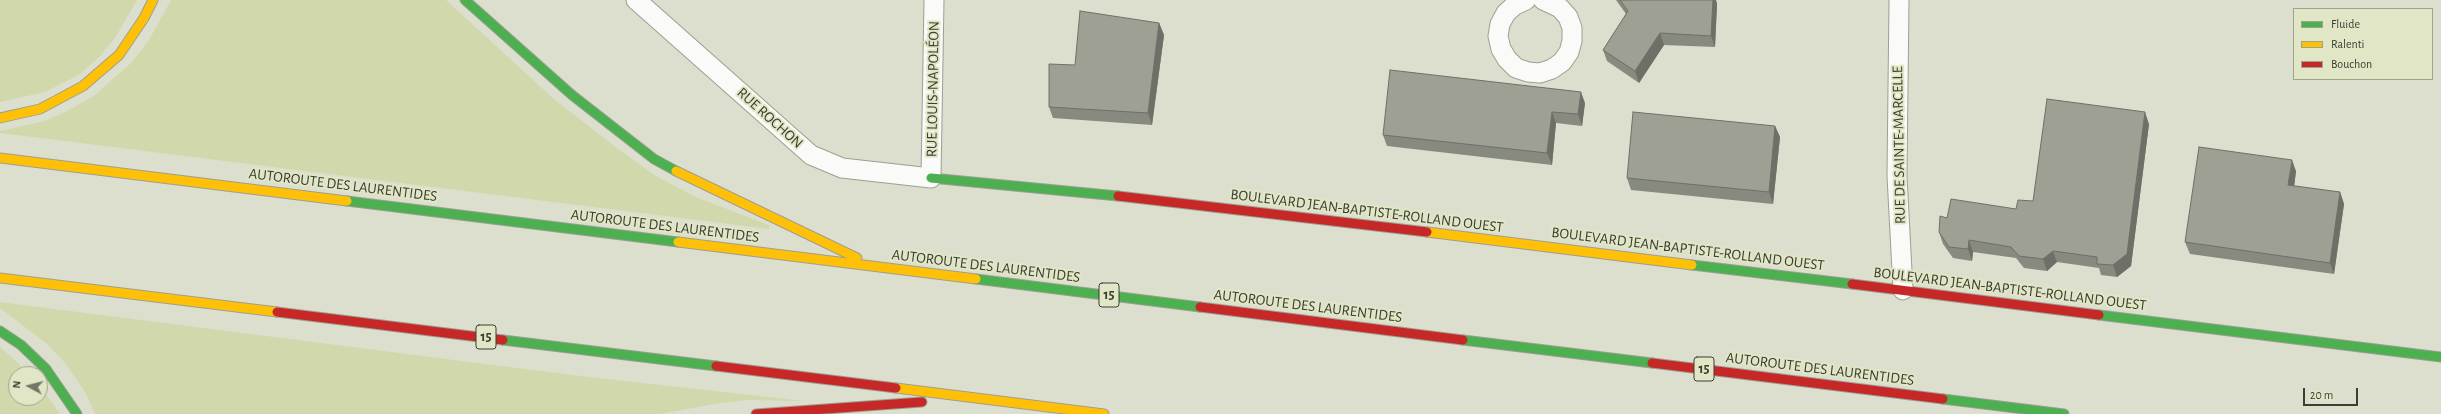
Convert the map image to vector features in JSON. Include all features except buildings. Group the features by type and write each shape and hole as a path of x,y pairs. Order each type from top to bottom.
{"main road":[{"path":"0,118 40,109 83,86 119,54 140,24 153,0"},
{"path":"465,0 572,95 654,159 703,185 875,267"},
{"name":"AUTOROUTE DES LAURENTIDES","path":"0,158 2064,414"},
{"name":"BOULEVARD JEAN-BAPTISTE-ROLLAND OUEST","path":"931,178 1173,201 2441,357"},
{"name":"15","path":"0,278 1104,414"},
{"path":"0,331 21,345 46,369 77,414"},
{"path":"756,414 971,398"}],"street":[{"name":"RUE ROCHON","path":"636,0 811,155 842,168 931,178"},
{"name":"RUE LOUIS-NAPOLÉON","path":"931,178 934,0"},
{"path":"1515,2 1506,13 1500,24 1498,36 1501,49 1507,60 1516,68 1528,72 1540,73 1552,69 1562,62 1569,52 1572,40 1572,28 1568,17 1560,8 1543,0"},
{"name":"RUE DE SAINTE-MARCELLE","path":"1899,0 1897,176 1903,290"}],"green space":[{"path":"0,0 137,0 115,38 99,57 79,75 45,92 0,102"},
{"path":"171,0 446,0 555,100 656,176 696,197 769,225 769,229 0,133 0,131 45,121 67,111 95,95 131,63 149,40"},
{"path":"0,302 572,375 804,401 748,400 714,404 660,414 95,414 85,392 66,364 47,344 0,308"},
{"path":"0,347 21,366 8,366 8,406 48,406 48,397 60,414 0,414"}],"traffic: fast":[{"path":"465,0 572,95 654,159 676,171"},
{"path":"931,178 1118,196"},
{"path":"347,201 678,242"},
{"path":"1692,265 1852,284"},
{"path":"976,279 1200,307"},
{"path":"2099,315 2441,357"},
{"path":"0,331 21,345 46,369 77,414"},
{"path":"503,340 716,366"},
{"path":"1463,340 1652,363"},
{"path":"1943,399 2064,414"}],"traffic: slow":[{"path":"0,118 40,109 83,86 119,55 144,18 153,0"},
{"path":"0,158 347,201"},
{"path":"676,171 857,258"},
{"path":"1427,232 1692,265"},
{"path":"678,242 976,279"},
{"path":"0,278 277,312"},
{"path":"896,388 1104,414"}],"traffic: jam":[{"path":"1118,196 1427,232"},
{"path":"1852,284 2099,315"},
{"path":"1200,307 1463,340"},
{"path":"277,312 503,340"},
{"path":"1652,363 1943,399"},
{"path":"716,366 896,388"},
{"path":"756,414 922,402"}]}
